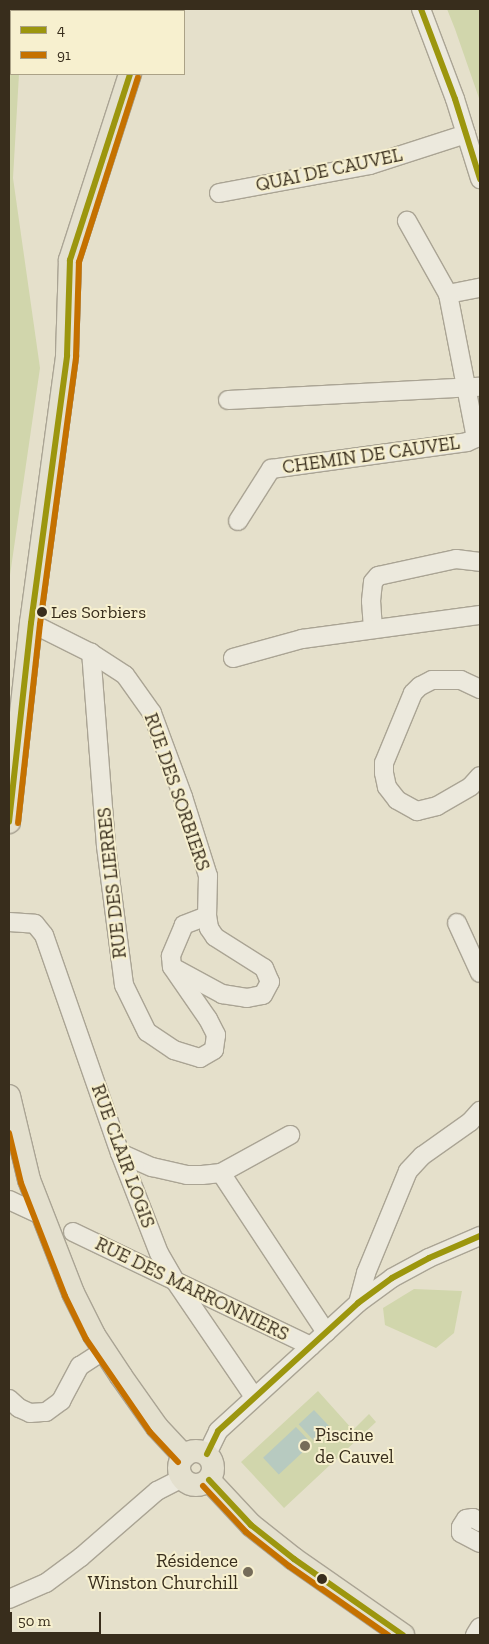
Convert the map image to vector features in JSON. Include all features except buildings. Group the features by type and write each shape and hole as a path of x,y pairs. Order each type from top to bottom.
{"main road":[{"path":"9,822 32,623 67,355 70,260 130,75"},
{"path":"9,1096 19,1145 41,1215 72,1293 104,1351 158,1427 184,1456"},
{"path":"192,1451 207,1454 214,1466 209,1480 195,1485 182,1478 179,1469 184,1456 192,1451"},
{"path":"209,1480 251,1525 298,1562 403,1635"}],"street":[{"path":"421,9 433,37 480,179"},
{"name":"QUAI DE CAUVEL","path":"219,193 370,165 466,134"},
{"name":"CHEMIN DE CAUVEL","path":"238,521 270,469 467,442 476,438 473,388 448,294 407,221"},
{"path":"448,294 480,288"},
{"path":"228,400 473,388"},
{"path":"373,629 372,592 373,582 378,576 456,559 480,562"},
{"path":"233,658 302,639 480,615"},
{"name":"RUE DES SORBIERS","path":"32,623 91,653 125,675 152,713 183,797 208,876 207,916"},
{"name":"RUE DES LIERRES","path":"91,653 106,846 124,985 147,1032 174,1050 200,1058 214,1050 216,1036 208,1019 172,967"},
{"path":"480,689 461,680 432,680 420,686 413,693 384,763 387,787 397,800 417,811 437,806 471,786 480,776"},
{"path":"207,916 209,928 215,937 264,968 270,982 263,994 247,998 222,994 172,967 171,956 174,944 184,925 207,916"},
{"name":"RUE CLAIR LOGIS","path":"9,922 35,924 44,935 120,1152 159,1253 175,1281 254,1397"},
{"path":"457,923 480,973"},
{"path":"358,1304 366,1273 408,1171 422,1156 470,1122 480,1111"},
{"path":"120,1152 152,1167 187,1175 220,1172 290,1135"},
{"path":"220,1172 326,1332"},
{"path":"9,1200 41,1215"},
{"name":"RUE DES MARRONNIERS","path":"72,1232 311,1346"},
{"path":"207,1454 218,1431 358,1304 392,1278 429,1258 480,1236"},
{"path":"9,1399 19,1408 30,1413 46,1412 61,1401 80,1366 104,1351"},
{"path":"9,1599 46,1583 81,1557 157,1491 182,1478"},
{"path":"480,1522 473,1518 466,1518 461,1527 462,1533 480,1543"},
{"path":"475,1635 480,1627"}],"green space":[{"path":"9,9 14,9 10,10 10,75 19,75 13,178 40,368 9,582"},
{"path":"447,9 480,9 480,101 455,29"},
{"path":"414,1289 462,1291 454,1333 436,1348 385,1325 383,1308"},
{"name":"Piscine de Cauvel","path":"318,1391 353,1430 369,1414 376,1422 284,1508 241,1462"}],"shaded area":[{"path":"314,1410 330,1427 314,1441 299,1424"},
{"path":"296,1427 312,1444 279,1475 263,1458"}],"transit line":[{"name":"4","path":"421,9 455,99 480,179"},
{"name":"4","path":"9,822 31,623 67,355 70,260 130,75"},
{"name":"91","path":"18,823 40,624 76,356 79,262 138,77"},
{"name":"91","path":"9,1133 21,1183 65,1296 86,1339 150,1432 178,1462"},
{"name":"4","path":"207,1454 218,1431 358,1303 392,1278 429,1258 480,1236"},
{"name":"4","path":"209,1480 251,1525 294,1559 403,1635"},
{"name":"91","path":"203,1486 246,1532 289,1566 388,1635"}],"place":[{"name":"Les Sorbiers","path":"42,612"},
{"name":"Piscine de Cauvel","path":"305,1446"},
{"name":"Résidence Winston Churchill","path":"248,1572"}]}
